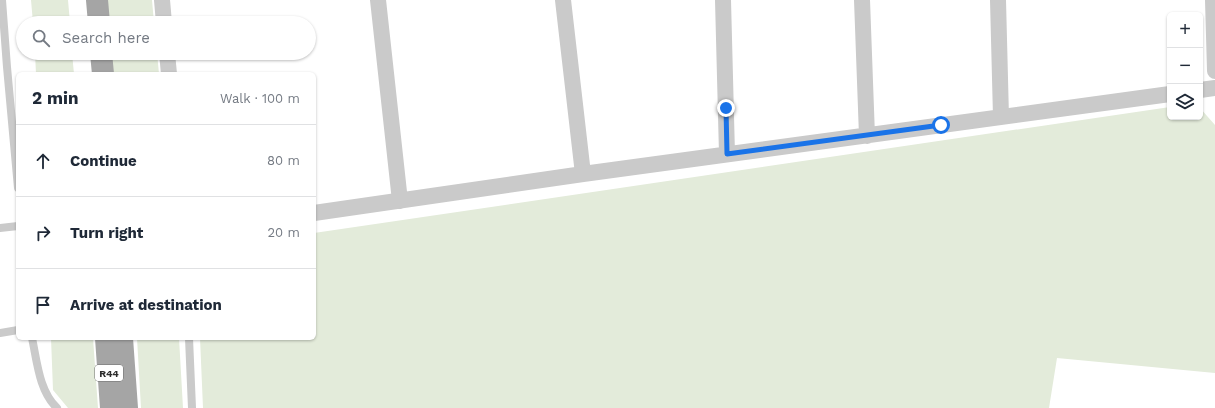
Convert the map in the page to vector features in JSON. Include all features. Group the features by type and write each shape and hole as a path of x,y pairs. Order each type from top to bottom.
{"main road":[{"path":"82,0 83,16"},
{"path":"97,0 98,16"},
{"path":"87,60 88,72"},
{"path":"102,60 103,72"},
{"name":"R44","path":"106,340 111,408"},
{"name":"R44","path":"122,340 127,408"}],"street":[{"path":"162,0 163,16"},
{"path":"378,0 400,201"},
{"path":"563,0 583,174"},
{"path":"723,0 727,154"},
{"path":"862,0 867,136"},
{"path":"998,0 1001,117"},
{"path":"1213,0 1215,71"},
{"path":"168,60 169,72"},
{"path":"1203,90 1215,88"},
{"path":"316,213 583,174 1167,94"}],"lane":[{"path":"2,0 3,67 16,172"},
{"path":"0,228 16,226"},
{"path":"0,333 16,330"},
{"path":"32,340 41,381 51,403 57,408"},
{"path":"189,340 192,408"}],"green space":[{"path":"31,0 68,0 69,16 32,16"},
{"path":"107,0 152,0 153,16 108,16"},
{"path":"35,60 73,60 74,72 36,72"},
{"path":"112,60 158,60 159,72 113,72"},
{"path":"1167,107 1167,120 1203,120 1203,111 1215,125 1215,373 1057,358 1049,408 203,408 200,340 316,340 316,233"},
{"path":"51,340 93,340 98,408 68,408 53,390"},
{"path":"137,340 179,340 183,408 141,408"}],"route":[{"path":"726,108 727,154 941,125"}]}
